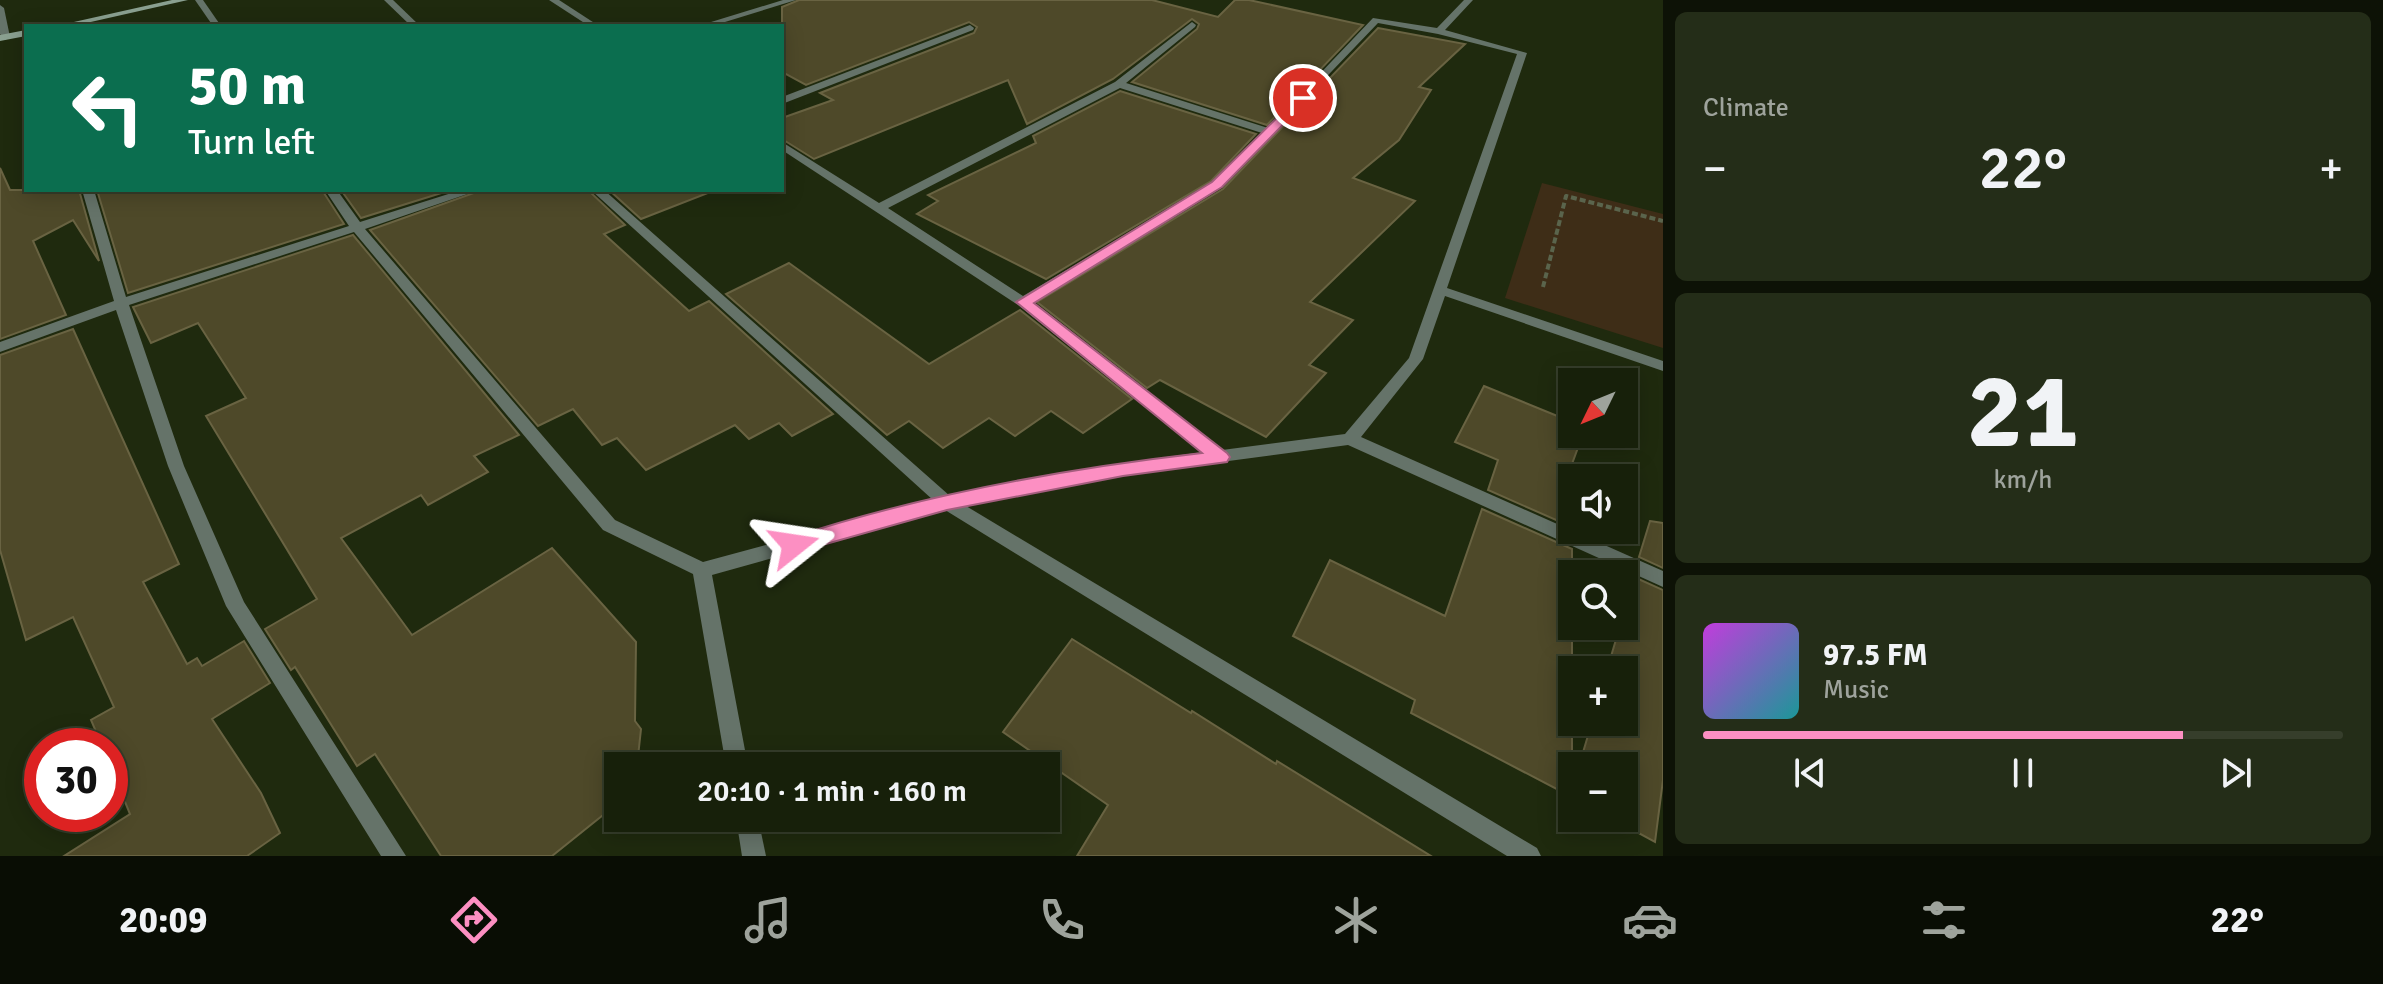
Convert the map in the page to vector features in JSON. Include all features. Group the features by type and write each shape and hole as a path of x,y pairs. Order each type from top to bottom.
{"street":[{"path":"70,24 184,0"},
{"path":"199,0 216,24"},
{"path":"388,0 414,24"},
{"path":"553,0 592,24"},
{"path":"709,24 792,0"},
{"path":"1439,31 1469,0"},
{"path":"0,8 3,37 24,33"},
{"path":"1023,302 1217,185 1376,20 1439,31 1522,53 1416,359 1350,439"},
{"path":"881,207 1119,84 1192,25"},
{"path":"784,100 970,28"},
{"path":"1119,84 1270,132"},
{"path":"784,146 1023,302 1220,457"},
{"path":"89,192 121,303 176,466 236,606 394,856"},
{"path":"332,192 358,229 609,525 702,570 947,503 1123,469 1350,439 1663,579"},
{"path":"0,347 121,303 467,192"},
{"path":"599,192 947,503 1529,856"},
{"path":"1439,290 1663,366"},
{"path":"702,570 734,752"},
{"path":"750,832 754,856"}],"path":[{"path":"1540,299 1566,196 1663,221"}],"shaded area":[{"path":"1542,183 1663,214 1663,348 1505,298"}],"building":[{"path":"799,0 1152,0 1218,17 1235,0 1249,0 1363,25 1267,125 1132,82 1197,29 1199,24 1192,19 1113,79 1027,124 1008,80 814,159 784,140 784,117 833,100 820,93 974,33 977,27 969,22 806,85 784,73 782,7"},
{"path":"1378,28 1465,44 1419,87 1431,90 1399,140 1353,178 1415,201 1310,302 1353,320 1309,365 1326,373 1266,437 1160,380 1147,388 1037,302 1223,189"},
{"path":"1120,91 1256,134 1211,181 1046,279 917,214 938,201 928,195 1036,143 1033,136"},
{"path":"0,168 10,190 80,192 99,261 73,220 33,241 66,315 0,339"},
{"path":"98,192 323,192 344,224 128,293"},
{"path":"342,192 445,192 361,218"},
{"path":"476,192 590,192 625,225 604,234 689,311 709,301 833,414 792,436 779,423 749,439 735,425 646,470 617,438 602,445 573,409 538,426 370,230"},
{"path":"611,192 708,192 708,193 641,219"},
{"path":"353,235 519,435 474,456 488,472 428,505 421,495 341,538 412,635 552,548 636,642 635,721 641,729 639,752 604,752 604,814 552,856 441,856 375,754 357,766 295,667 291,670 265,629 317,599 206,416 246,398 198,323 151,343 133,307"},
{"path":"789,263 929,364 1020,310 1132,399 1083,433 1051,411 1015,436 989,418 943,448 909,421 887,435 726,294"},
{"path":"73,329 179,564 143,582 187,664 197,658 202,666 244,641 270,683 212,719 261,793 280,833 247,856 64,856 102,832 128,832 128,728 94,728 91,720 114,707 73,617 26,640 0,550 0,355"},
{"path":"1484,386 1558,416 1558,448 1578,448 1572,464 1558,464 1558,521 1488,490 1498,460 1455,442"},
{"path":"1482,509 1572,549 1572,560 1558,560 1558,640 1572,640 1572,656 1558,656 1558,736 1572,736 1572,752 1558,752 1558,790 1411,713 1415,700 1293,636 1330,560 1445,616"},
{"path":"1650,521 1663,523 1663,568 1639,557"},
{"path":"1638,579 1663,590 1663,780 1655,842 1637,832 1638,752 1583,752 1588,736 1638,736 1638,656 1611,656 1616,640 1638,640"},
{"path":"1072,639 1431,856 1077,856 1108,805 1060,772 1060,752 1032,752 1003,732"}],"route":[{"path":"794,545 947,503 1123,469 1220,457 1023,302 1217,185 1303,98"}]}
